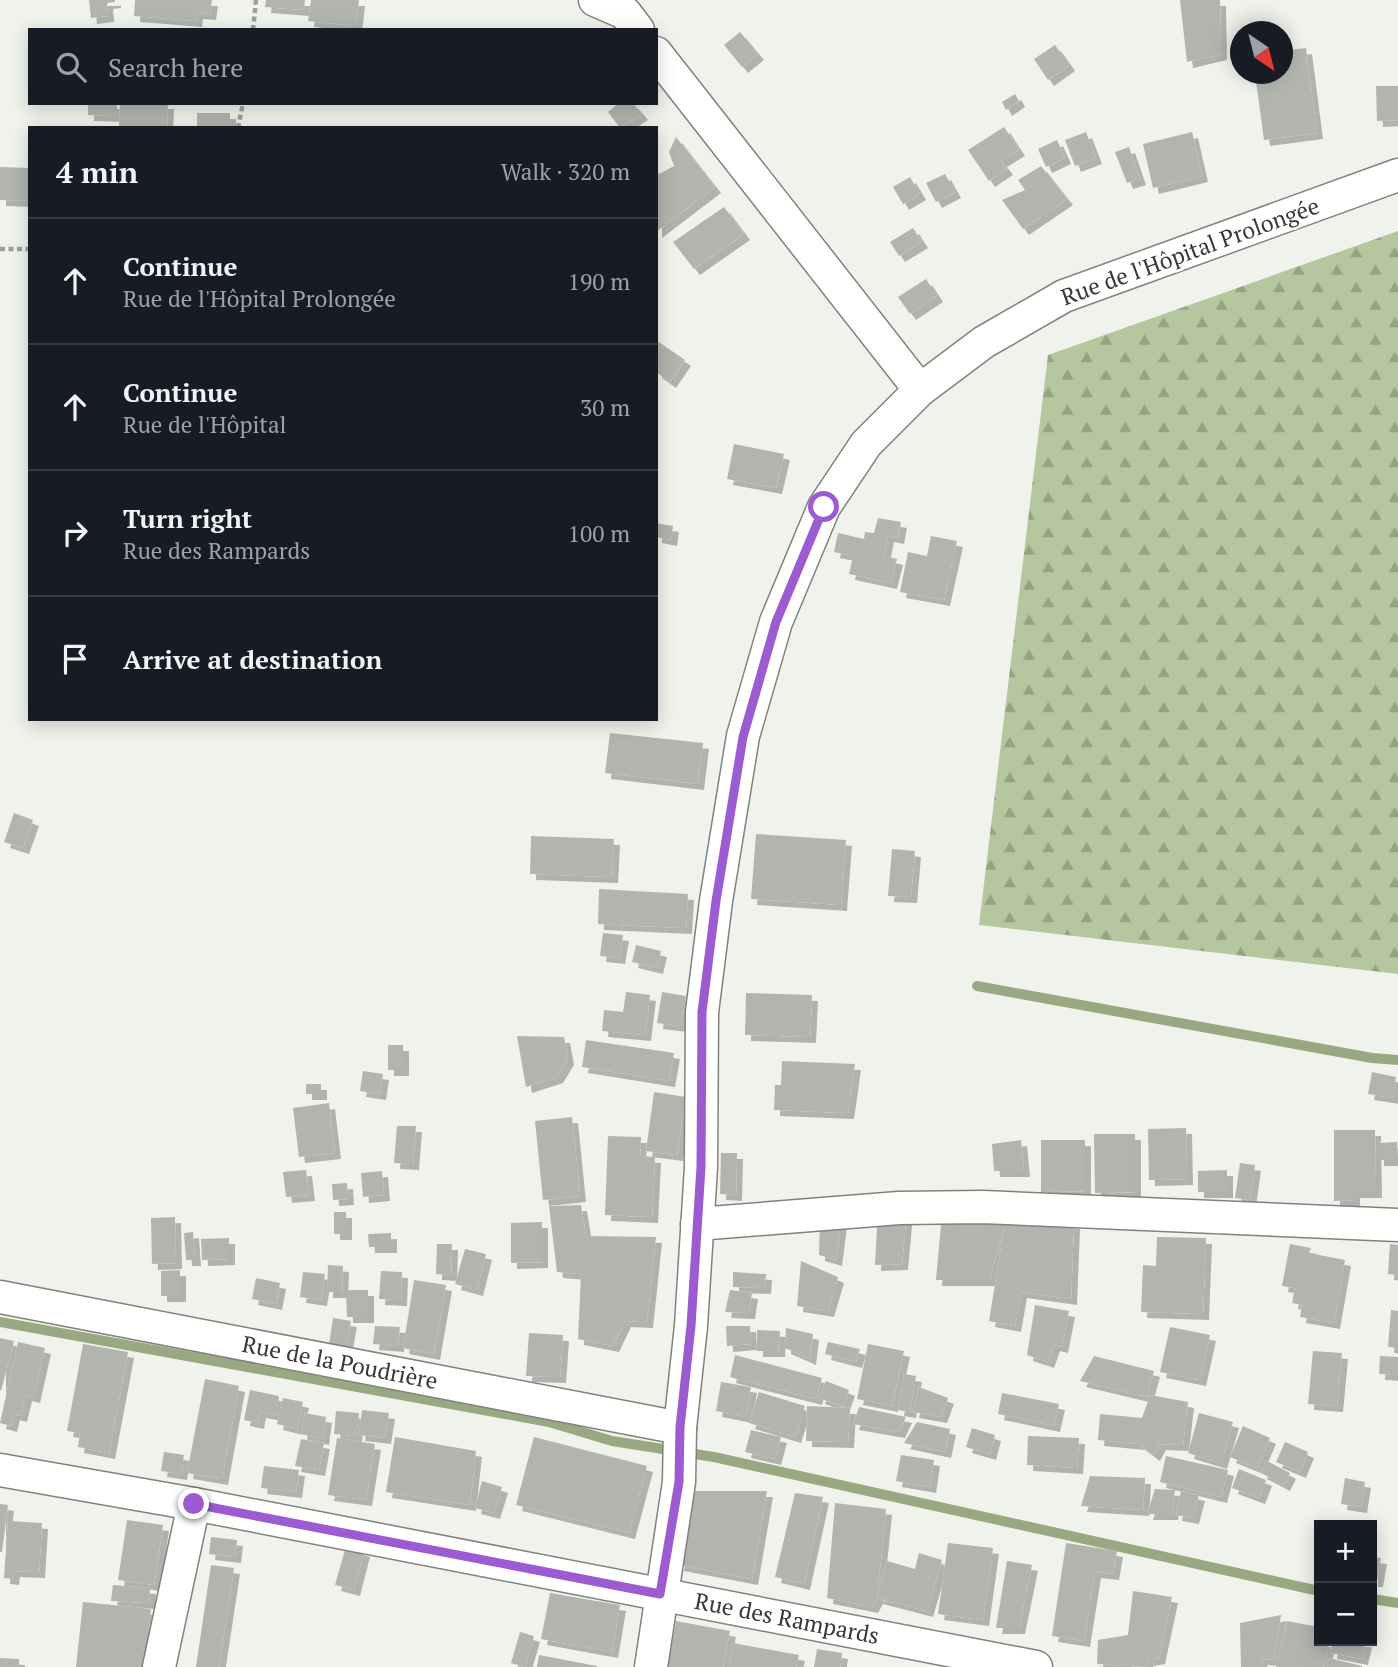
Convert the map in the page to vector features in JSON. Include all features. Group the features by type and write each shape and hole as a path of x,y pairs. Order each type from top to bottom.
{"street":[{"path":"595,0 625,13 636,28"},
{"path":"658,56 920,390"},
{"name":"Rue de l'Hôpital Prolongée","path":"651,1667 679,1482 680,1427 697,1224 702,1012 716,901 743,737 776,622 824,507 866,444 920,390 984,342 1064,296 1398,175"},
{"path":"697,1224 899,1208 984,1207 1398,1225"},
{"name":"Rue de la Poudrière","path":"0,1297 680,1427"},
{"name":"Rue des Rampards","path":"0,1470 194,1504 1036,1667"},
{"path":"159,1667 194,1504"}],"path":[{"path":"253,28 256,0"},
{"path":"238,126 243,105"},
{"path":"0,249 28,249"}],"green space":[{"path":"1398,231 1398,974 979,925 1048,355"}],"building":[{"path":"89,0 115,2 107,3 108,16 91,18"},
{"path":"135,0 212,0 210,14 197,13 196,21 134,16"},
{"path":"266,0 305,0 304,10 265,7"},
{"path":"311,0 359,0 356,26 308,21"},
{"path":"1180,0 1220,0 1221,54 1187,62"},
{"path":"740,32 758,54 742,67 724,45"},
{"path":"1055,45 1069,65 1048,80 1034,59"},
{"path":"1306,48 1317,133 1264,140 1256,84 1293,84 1293,50"},
{"path":"1376,86 1398,86 1398,120 1377,121"},
{"path":"1015,94 1019,101 1006,110 1002,102"},
{"path":"88,105 117,105 117,116 88,115"},
{"path":"120,105 168,105 167,126 119,126"},
{"path":"617,105 635,105 642,114 623,126 618,126 608,112"},
{"path":"197,113 230,113 230,126 197,126"},
{"path":"1004,127 1019,150 1001,161 1007,169 989,181 968,150"},
{"path":"1086,132 1096,158 1075,166 1065,140"},
{"path":"1192,132 1202,176 1153,188 1143,144"},
{"path":"676,137 715,187 658,230 658,172 674,166 669,152"},
{"path":"1057,140 1065,158 1046,167 1038,149"},
{"path":"1129,147 1140,179 1127,183 1115,152"},
{"path":"1041,166 1067,199 1023,229 1002,200 1025,190 1018,180"},
{"path":"0,167 28,168 28,201 0,200"},
{"path":"945,174 955,192 936,202 926,183"},
{"path":"910,177 920,194 903,204 893,187"},
{"path":"724,207 744,234 694,269 673,242"},
{"path":"913,228 922,242 899,256 890,242"},
{"path":"926,279 937,296 910,314 898,297"},
{"path":"658,341 685,360 670,382 658,373"},
{"path":"734,444 784,454 776,488 727,479"},
{"path":"878,518 901,522 898,538 888,536 884,556 897,559 891,583 849,574 853,556 834,552 838,533 864,539 865,532 874,533"},
{"path":"658,523 673,526 671,540 658,537"},
{"path":"931,536 957,541 944,600 900,592 908,552 927,556"},
{"path":"610,733 703,743 698,784 605,773"},
{"path":"14,813 33,820 23,848 4,842"},
{"path":"756,834 846,840 841,905 751,899"},
{"path":"531,836 614,839 612,877 530,874"},
{"path":"892,849 915,851 911,897 888,896"},
{"path":"599,889 688,894 686,928 598,924"},
{"path":"603,933 623,935 619,958 600,956"},
{"path":"636,945 661,951 657,968 632,962"},
{"path":"626,992 650,995 645,1035 602,1031 604,1010 623,1012"},
{"path":"662,992 686,996 681,1026 657,1023"},
{"path":"746,993 812,995 810,1037 745,1035"},
{"path":"517,1036 564,1037 568,1059 557,1077 526,1087"},
{"path":"586,1040 674,1053 669,1081 582,1067"},
{"path":"388,1045 403,1045 403,1070 388,1070"},
{"path":"782,1061 855,1064 848,1113 774,1110 775,1085 781,1085"},
{"path":"363,1071 383,1074 380,1094 360,1091"},
{"path":"1372,1072 1396,1077 1393,1098 1368,1094"},
{"path":"306,1084 321,1084 321,1094 306,1094"},
{"path":"654,1092 686,1097 677,1155 646,1151"},
{"path":"329,1103 335,1153 299,1157 293,1108"},
{"path":"572,1117 580,1196 543,1200 535,1121"},
{"path":"397,1126 416,1126 413,1164 394,1163"},
{"path":"1186,1128 1187,1179 1149,1180 1148,1129"},
{"path":"1334,1130 1375,1130 1376,1192 1354,1192 1354,1200 1334,1201"},
{"path":"1094,1134 1135,1134 1135,1192 1095,1193"},
{"path":"608,1136 641,1137 640,1156 655,1157 652,1217 605,1215"},
{"path":"1021,1140 1024,1171 994,1171 992,1144"},
{"path":"1041,1140 1085,1140 1085,1191 1041,1192"},
{"path":"1397,1142 1398,1160 1378,1160 1378,1143"},
{"path":"721,1153 737,1153 736,1195 720,1194"},
{"path":"1240,1163 1255,1165 1250,1200 1235,1198"},
{"path":"306,1170 309,1195 286,1197 283,1172"},
{"path":"1227,1170 1227,1192 1198,1192 1198,1171"},
{"path":"382,1171 384,1195 363,1197 361,1173"},
{"path":"347,1183 348,1199 333,1200 332,1184"},
{"path":"581,1205 586,1236 656,1237 647,1322 625,1321 613,1346 578,1339 581,1274 557,1272 549,1206"},
{"path":"907,1209 902,1264 875,1265 878,1210"},
{"path":"334,1212 346,1212 346,1234 334,1234"},
{"path":"942,1214 1074,1223 1071,1299 1021,1292 1015,1326 989,1321 1005,1223 990,1280 936,1280"},
{"path":"175,1217 176,1263 152,1264 151,1218"},
{"path":"841,1221 836,1260 819,1255 820,1222"},
{"path":"542,1222 542,1262 511,1263 511,1223"},
{"path":"193,1232 195,1260 186,1260 184,1233"},
{"path":"391,1233 391,1247 369,1247 368,1234"},
{"path":"1157,1237 1206,1238 1203,1314 1141,1312 1143,1265 1156,1266"},
{"path":"229,1238 229,1259 202,1260 201,1239"},
{"path":"437,1244 452,1244 451,1275 436,1274"},
{"path":"1290,1244 1311,1248 1309,1253 1345,1260 1334,1323 1300,1317 1302,1305 1292,1303 1295,1288 1282,1286"},
{"path":"1390,1244 1398,1245 1398,1275 1388,1274"},
{"path":"465,1249 486,1254 477,1290 455,1284"},
{"path":"801,1261 838,1277 828,1311 797,1306"},
{"path":"328,1265 343,1266 342,1292 327,1292"},
{"path":"180,1270 180,1296 161,1296 161,1271"},
{"path":"381,1271 402,1272 401,1300 379,1299"},
{"path":"303,1272 325,1274 321,1300 300,1297"},
{"path":"733,1272 766,1274 765,1288 733,1287"},
{"path":"256,1278 280,1283 276,1304 252,1299"},
{"path":"414,1280 446,1285 434,1354 403,1348"},
{"path":"346,1290 368,1290 368,1317 347,1317"},
{"path":"730,1290 752,1293 749,1313 725,1312"},
{"path":"1035,1305 1069,1311 1062,1347 1054,1345 1048,1362 1027,1355"},
{"path":"1391,1310 1398,1311 1398,1348 1388,1347"},
{"path":"333,1318 351,1321 346,1348 329,1345"},
{"path":"375,1326 400,1327 398,1346 373,1344"},
{"path":"726,1326 750,1326 751,1344 727,1346"},
{"path":"1170,1327 1210,1335 1200,1380 1160,1372"},
{"path":"786,1328 813,1334 810,1359 785,1348"},
{"path":"757,1330 780,1331 779,1351 757,1351"},
{"path":"529,1333 563,1335 560,1377 526,1376"},
{"path":"0,1338 14,1341 1,1391 0,1390"},
{"path":"18,1342 45,1348 34,1397 26,1395 21,1416 14,1414 11,1426 0,1423"},
{"path":"828,1342 860,1349 856,1362 825,1354"},
{"path":"83,1344 128,1352 109,1453 78,1447 80,1433 67,1431"},
{"path":"868,1344 904,1351 892,1406 857,1399"},
{"path":"1313,1351 1342,1353 1337,1406 1308,1404"},
{"path":"735,1355 822,1378 816,1399 730,1377"},
{"path":"1094,1356 1154,1371 1147,1397 1080,1381"},
{"path":"1380,1356 1398,1357 1398,1375 1379,1374"},
{"path":"904,1374 916,1376 910,1412 898,1410"},
{"path":"205,1379 239,1386 222,1479 187,1473"},
{"path":"826,1381 849,1390 843,1407 819,1398"},
{"path":"721,1382 751,1387 746,1417 716,1411"},
{"path":"919,1387 948,1398 941,1417 913,1412"},
{"path":"250,1390 279,1396 276,1415 260,1412 258,1423 244,1420"},
{"path":"759,1392 805,1406 795,1437 749,1423"},
{"path":"1002,1393 1059,1404 1054,1426 998,1414"},
{"path":"1150,1395 1188,1402 1183,1445 1160,1444 1154,1455 1139,1444 1098,1440 1100,1414 1142,1418"},
{"path":"283,1398 303,1402 297,1429 277,1424"},
{"path":"807,1406 850,1408 848,1442 806,1441"},
{"path":"859,1407 906,1417 899,1432 853,1424"},
{"path":"362,1410 389,1413 385,1438 359,1435"},
{"path":"336,1411 359,1413 356,1436 334,1434"},
{"path":"305,1413 326,1417 323,1439 301,1434"},
{"path":"1199,1413 1233,1422 1221,1463 1188,1453"},
{"path":"917,1422 950,1429 945,1452 904,1443"},
{"path":"1243,1426 1270,1438 1257,1468 1230,1457"},
{"path":"972,1428 995,1435 990,1454 966,1447"},
{"path":"751,1430 781,1437 775,1459 745,1452"},
{"path":"1028,1436 1079,1438 1077,1468 1027,1465"},
{"path":"395,1437 476,1451 470,1505 386,1492"},
{"path":"534,1437 647,1466 629,1533 516,1505"},
{"path":"337,1438 375,1444 366,1500 328,1495"},
{"path":"301,1439 324,1443 319,1470 295,1466"},
{"path":"1285,1442 1308,1452 1300,1472 1276,1462"},
{"path":"164,1452 184,1455 181,1474 161,1471"},
{"path":"901,1455 934,1460 930,1487 896,1481"},
{"path":"1166,1456 1228,1470 1221,1497 1160,1482"},
{"path":"1267,1461 1290,1473 1284,1485 1261,1473"},
{"path":"264,1466 299,1470 296,1492 261,1488"},
{"path":"1239,1469 1266,1480 1259,1498 1232,1488"},
{"path":"1090,1476 1145,1478 1143,1510 1081,1506"},
{"path":"1345,1478 1365,1482 1361,1507 1341,1504"},
{"path":"482,1481 502,1487 494,1513 475,1508"},
{"path":"1155,1489 1175,1490 1172,1514 1147,1514"},
{"path":"691,1491 767,1491 752,1579 678,1565"},
{"path":"1181,1491 1199,1495 1193,1518 1176,1515"},
{"path":"795,1493 823,1497 804,1584 775,1577"},
{"path":"835,1503 886,1509 877,1598 872,1607 827,1598"},
{"path":"0,1504 8,1505 2,1552 0,1552"},
{"path":"127,1520 163,1525 154,1585 118,1580"},
{"path":"8,1521 42,1523 39,1572 14,1571 13,1579 4,1578"},
{"path":"211,1537 237,1540 235,1557 209,1554"},
{"path":"948,1543 993,1548 983,1620 938,1614"},
{"path":"1066,1543 1117,1551 1113,1574 1095,1572 1084,1641 1052,1636"},
{"path":"346,1546 364,1551 354,1590 335,1585"},
{"path":"919,1553 942,1560 927,1611 877,1598 887,1561 915,1569"},
{"path":"1377,1558 1381,1558 1377,1581"},
{"path":"1007,1561 1032,1565 1019,1628 996,1628"},
{"path":"211,1565 234,1568 219,1667 196,1667"},
{"path":"113,1585 150,1588 149,1603 111,1601"},
{"path":"1133,1591 1172,1597 1159,1658 1147,1660 1148,1667 1097,1664 1098,1640 1128,1635"},
{"path":"550,1593 620,1605 612,1652 541,1639"},
{"path":"83,1602 151,1609 145,1667 76,1667"},
{"path":"1281,1615 1274,1660 1261,1659 1263,1667 1241,1667 1240,1623"},
{"path":"676,1621 730,1631 723,1667 668,1667"},
{"path":"1287,1621 1314,1626 1314,1646 1329,1646 1323,1667 1276,1667"},
{"path":"520,1632 534,1636 525,1667 511,1663"},
{"path":"733,1643 799,1655 796,1667 729,1667"},
{"path":"1332,1646 1365,1646 1362,1659 1331,1653"},
{"path":"817,1649 842,1653 840,1667 814,1667"},
{"path":"539,1655 597,1666 597,1667 537,1667"},
{"path":"0,1658 19,1659 19,1667 0,1667"},
{"path":"1329,1658 1362,1666 1362,1667 1327,1667"}],"waterway":[{"path":"977,986 1372,1058 1398,1060"},
{"path":"0,1322 549,1422 612,1441 714,1457 1314,1590"},
{"path":"1377,1600 1398,1603"}],"route":[{"path":"194,1504 660,1594 679,1482 680,1427 691,1326 701,1167 702,1012 716,901 743,737 776,622 824,507"}]}
